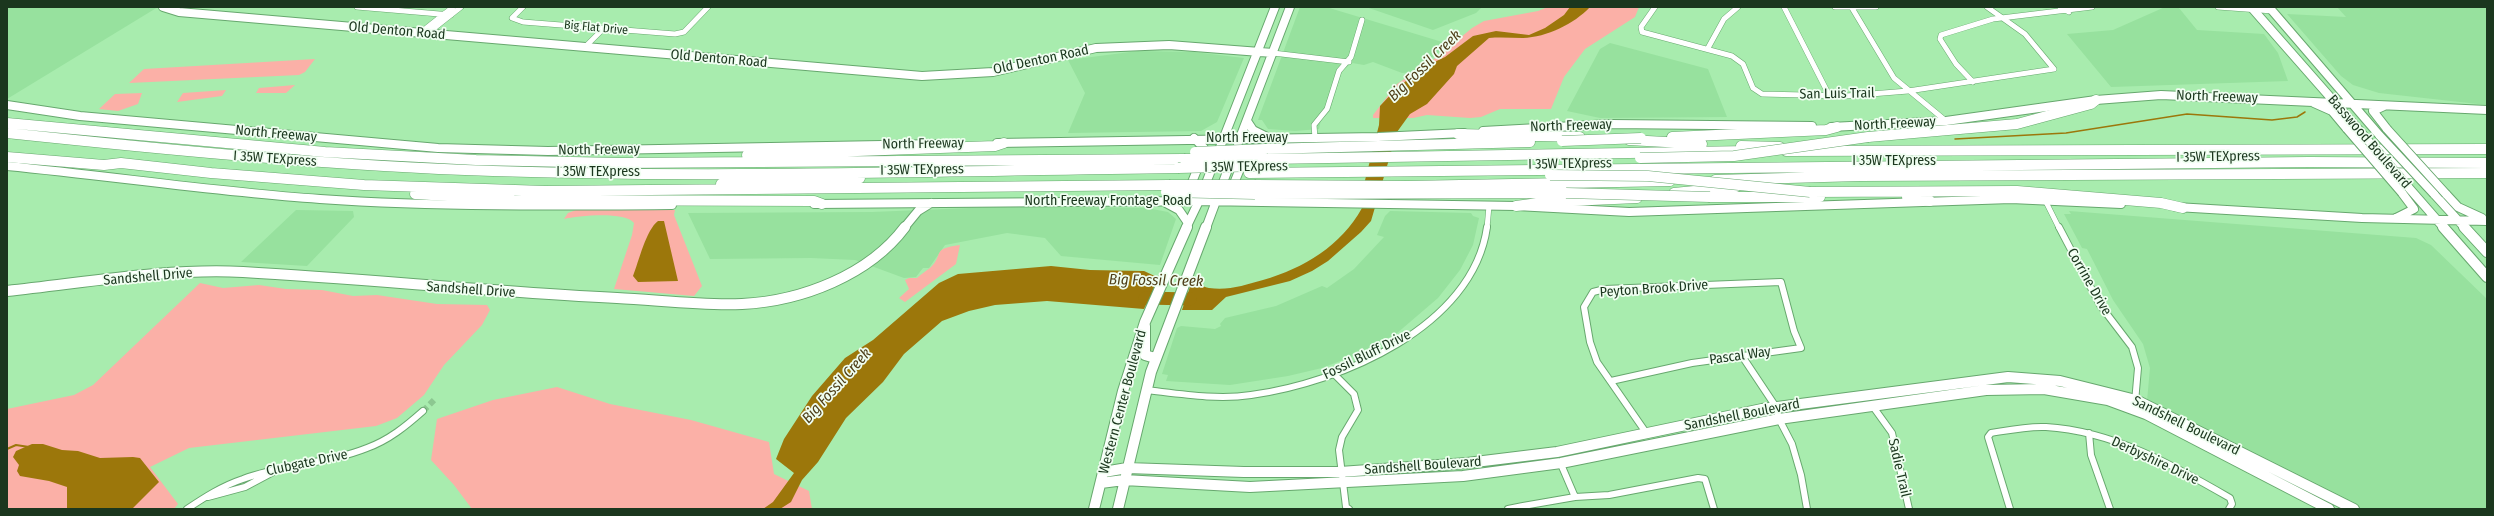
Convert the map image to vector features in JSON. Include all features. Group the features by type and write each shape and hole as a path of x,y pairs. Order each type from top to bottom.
{"highway":[{"path":"1412,175 1424,161 1436,160 1734,156 1868,136 2017,124 2091,104 2096,100"},
{"path":"7,115 201,138 218,143"},
{"name":"North Freeway","path":"7,123 325,152 476,160 619,162 1072,160 1181,163"},
{"path":"1181,163 1265,158 1356,142 1410,145 1562,141 1796,132 1837,127"},
{"name":"I 35W TEXpress","path":"7,133 253,157 461,169 610,172 1181,163 1261,175 1343,179"},
{"path":"1458,134 1565,136 1680,144 1954,153"},
{"name":"I 35W TEXpress","path":"7,140 286,166 466,175 599,178 894,177 1265,158 1343,179"},
{"path":"476,160 489,156 600,158 926,150 995,146 1004,143"},
{"name":"North Freeway","path":"1343,179 1745,151 1954,153 2273,148 2487,149"},
{"path":"7,151 211,173 364,185 545,191 985,188 1005,191 1168,188 1256,189 1343,179 1412,175 1648,176 1810,192 2017,191 2161,203 2183,208"},
{"name":"I 35W TEXpress","path":"1412,175 2320,156 2487,157"},
{"path":"7,157 104,166 121,163"},
{"name":"I 35W TEXpress","path":"1412,175 2309,162 2487,163"},
{"name":"North Freeway","path":"1412,175 2487,173"},
{"path":"1516,206 1532,203 1611,201 1721,188 1922,178 2005,177 2017,174"},
{"path":"1343,179 1412,175 1566,193 1710,198 1912,197 1930,201"},
{"path":"647,191 684,186 894,177"},
{"path":"364,185 376,191 466,198 814,201 822,204"}],"main road":[{"name":"Western Center Boulevard","path":"1094,509 1123,391 1145,322 1165,272 1199,201 1275,7"},
{"name":"Western Center Boulevard","path":"1118,509 1155,358 1186,275 1216,203 1290,7"},
{"name":"Old Denton Road","path":"163,8 179,12 922,76 994,72 1096,48 1174,45 1273,54"},
{"name":"Basswood Boulevard","path":"2252,8 2487,277"},
{"name":"Basswood Boulevard","path":"2271,9 2380,136 2487,252"},
{"path":"2338,87 2358,97 2389,104"},
{"name":"North Freeway","path":"7,105 80,116 438,148 548,151 1194,138 1315,138 1356,142 1420,135 1458,134 1538,127 1611,124 1837,127 1946,121 2096,100 2161,95 2389,104 2487,110"},
{"path":"2308,101 2332,111 2402,193 2414,210 2395,219"},
{"path":"2389,104 2373,111 2387,129 2458,207 2468,214 2487,220"},
{"path":"1247,121 1253,130 1270,138"},
{"path":"1194,138 1217,136 1228,126"},
{"path":"1158,201 1181,196 1189,190 1204,152 1204,148 1194,138"},
{"path":"1264,203 1241,200 1235,194 1233,186 1249,148 1270,138"},
{"path":"7,166 71,172 148,183 359,201 526,206 936,202"},
{"name":"North Freeway","path":"1199,201 1216,203 1264,203 1343,179 1398,204 1516,206 1590,211 1660,212 1930,201 2045,200 2395,219 2459,221 2487,220"},
{"path":"1158,201 1175,206 1182,212 1188,223"},
{"name":"North Freeway Frontage Road","path":"936,202 1199,201"},
{"path":"900,202 910,208 909,220"},
{"name":"Sandshell Drive","path":"7,291 163,274 240,272 510,293 742,304 773,301 799,294 863,267 892,244 919,209 936,202"},
{"path":"1145,322 1147,340 1145,355 1155,358"},
{"name":"Sandshell Boulevard","path":"1101,483 1124,480 1250,487 1468,463 1557,452 1726,416 1776,407 2008,376 2060,381 2135,404 2354,509"},
{"name":"Sandshell Boulevard","path":"1104,472 1127,468 1341,477 1463,476 1561,463 1779,419 1874,408 1940,396 2014,388 2044,389 2076,393 2135,404 2329,509"}],"street":[{"path":"357,7 389,8 451,15"},
{"path":"424,33 443,14 453,7"},
{"path":"424,33 461,7"},
{"name":"Big Flat Drive","path":"523,7 512,18 523,22 680,33 708,7"},
{"name":"San Luis Trail","path":"1655,7 1641,27 1642,32 1708,48 1732,56 1743,64 1753,88 1762,94 1830,95 1908,91 2054,69 2035,42 2004,16"},
{"path":"1708,48 1721,24 1731,10 1738,7"},
{"path":"1784,7 1830,95"},
{"path":"1835,7 1876,7"},
{"path":"1987,7 2004,16"},
{"path":"2060,7 2069,12"},
{"path":"1973,82 1952,59 1940,38 1941,35 1969,23 2004,16 2069,12 2092,7"},
{"path":"2218,7 2271,9"},
{"path":"1852,8 1894,78 1946,121"},
{"path":"1315,138 1314,125 1327,109 1339,71 1349,62 1362,20"},
{"path":"585,47 604,28"},
{"path":"1273,54 1349,62"},
{"name":"Corrine Drive","path":"2045,200 2100,305 2132,347 2138,368 2135,404"},
{"name":"Fossil Bluff Drive","path":"1146,390 1208,397 1251,395 1277,391 1334,374 1412,334 1449,305 1460,289 1485,241 1488,206"},
{"name":"Pascal Way","path":"1611,380 1742,356 1801,348 1794,331 1781,282"},
{"name":"Peyton Brook Drive","path":"1647,434 1611,380 1597,362 1590,342 1584,307 1593,292 1605,289 1781,282"},
{"path":"1742,356 1776,407 1779,419 1792,444 1801,475 1807,509"},
{"path":"1334,374 1354,394 1358,410 1340,443 1341,477 1346,507 1349,509"},
{"name":"Sadie Trail","path":"1874,408 1892,433 1909,509"},
{"name":"Clubgate Drive","path":"187,509 201,499 245,487 275,471 330,461 365,449 390,436 423,411"},
{"name":"Derbyshire Drive","path":"2010,509 1988,437 1990,433 2045,427 2089,434 2122,443 2153,456 2230,498 2232,504 2229,509"},
{"path":"2089,434 2091,455 2110,509"},
{"path":"1557,452 1575,497"},
{"path":"1508,509 1524,508 1575,497 1609,495 1689,478 1705,479 1714,509"}],"shaded area":[{"path":"7,7 158,7 7,99"},
{"path":"1300,7 1326,7 1449,44 1414,72 1402,73 1373,62 1364,65 1352,63 1342,71 1330,111 1321,120 1319,129 1295,131 1268,129 1262,120 1258,120"},
{"path":"1366,7 1482,7 1476,13 1433,30"},
{"path":"1548,7 1639,7 1635,17 1585,49 1564,77 1551,109 1500,109 1481,117 1470,118 1427,115 1413,118 1373,118 1373,115 1397,84 1437,57 1472,28 1484,21 1538,11"},
{"path":"2165,7 2179,8 2197,30 2264,34 2278,53 2288,81 2111,87 2067,34 2113,30"},
{"path":"2337,7 2487,7 2487,105 2379,93 2353,85 2341,76 2287,14 2346,17"},
{"path":"1610,43 1708,69 1727,117 1600,118 1567,111 1600,49"},
{"path":"1138,51 1194,52 1244,58 1217,122 1201,131 1068,133 1085,93 1068,60"},
{"path":"315,59 305,72 299,75 129,83 144,69"},
{"path":"295,85 286,93 256,93 259,88"},
{"path":"226,90 222,96 177,102 183,93"},
{"path":"142,93 138,104 118,111 99,109 115,94"},
{"path":"1019,206 1147,208 1168,212 1176,219 1160,265 1061,256 1045,238 1007,233 945,245 929,268 923,268 916,277 904,278 855,260 811,258 710,259 688,213 872,212"},
{"path":"296,210 353,211 354,217 307,266 241,262"},
{"path":"576,210 675,210 674,215 702,286 694,296 614,289 632,235 634,223 629,219 621,217 601,215 564,219 568,213"},
{"path":"1390,211 1471,213 1473,216 1479,218 1473,245 1460,270 1438,298 1396,334 1353,356 1322,368 1288,376 1230,385 1166,381 1168,375 1162,374 1177,328 1181,326 1215,329 1221,326 1220,324 1225,318 1276,306 1322,286 1327,288 1354,269 1384,237 1377,235 1385,216"},
{"path":"2069,211 2416,238 2431,245 2487,299 2487,509 2360,509 2147,401 2150,368 2143,344 2113,300 2087,249 2082,248 2064,214 2071,214"},
{"path":"960,245 956,264 905,302 899,298 909,289 905,280 909,278 917,278 930,268 937,259 941,250"},
{"path":"200,283 223,288 259,285 286,289 322,290 353,296 377,295 437,304 487,305 490,310 482,325 444,365 424,395 397,418 376,426 189,448 150,467 178,504 174,509 7,509 7,409 74,395 93,385"},
{"path":"557,387 610,404 691,420 769,442 774,474 809,491 812,509 472,509 454,485 431,460 437,419 493,400"}],"water":[{"path":"1570,7 1590,7 1576,19 1551,32 1523,38 1489,38 1457,66 1454,74 1427,104 1410,114 1397,132 1371,221 1361,232 1328,261 1312,271 1290,281 1226,297 1212,310 1182,310 1192,281 1202,286 1223,289 1263,280 1307,262 1320,254 1343,234 1362,208 1359,204 1379,125 1380,106 1397,88 1424,67 1445,57 1473,36 1496,31 1529,35 1545,28 1564,15"},
{"path":"658,221 664,221 678,281 638,282 633,276 646,238"},
{"path":"1051,266 1090,270 1144,271 1159,278 1144,309 1047,301 995,305 969,311 942,321 904,354 883,382 846,418 818,462 802,480 791,502 780,509 763,509 773,502 794,473 776,459 784,439 812,396 845,358 873,340 939,283 958,274"},
{"path":"32,444 43,444 62,450 78,451 100,458 140,458 159,482 132,509 67,509 67,487 49,481 20,476 17,471 19,465 13,457 16,451"}],"waterway":[{"path":"1955,139 2066,133 2187,114 2272,120 2297,117 2305,112"},
{"name":"Big Fossil Creek","path":"1145,298 1190,299"},
{"path":"7,449 16,445 29,447"}],"tunnel":[{"path":"423,411 436,398"}]}
